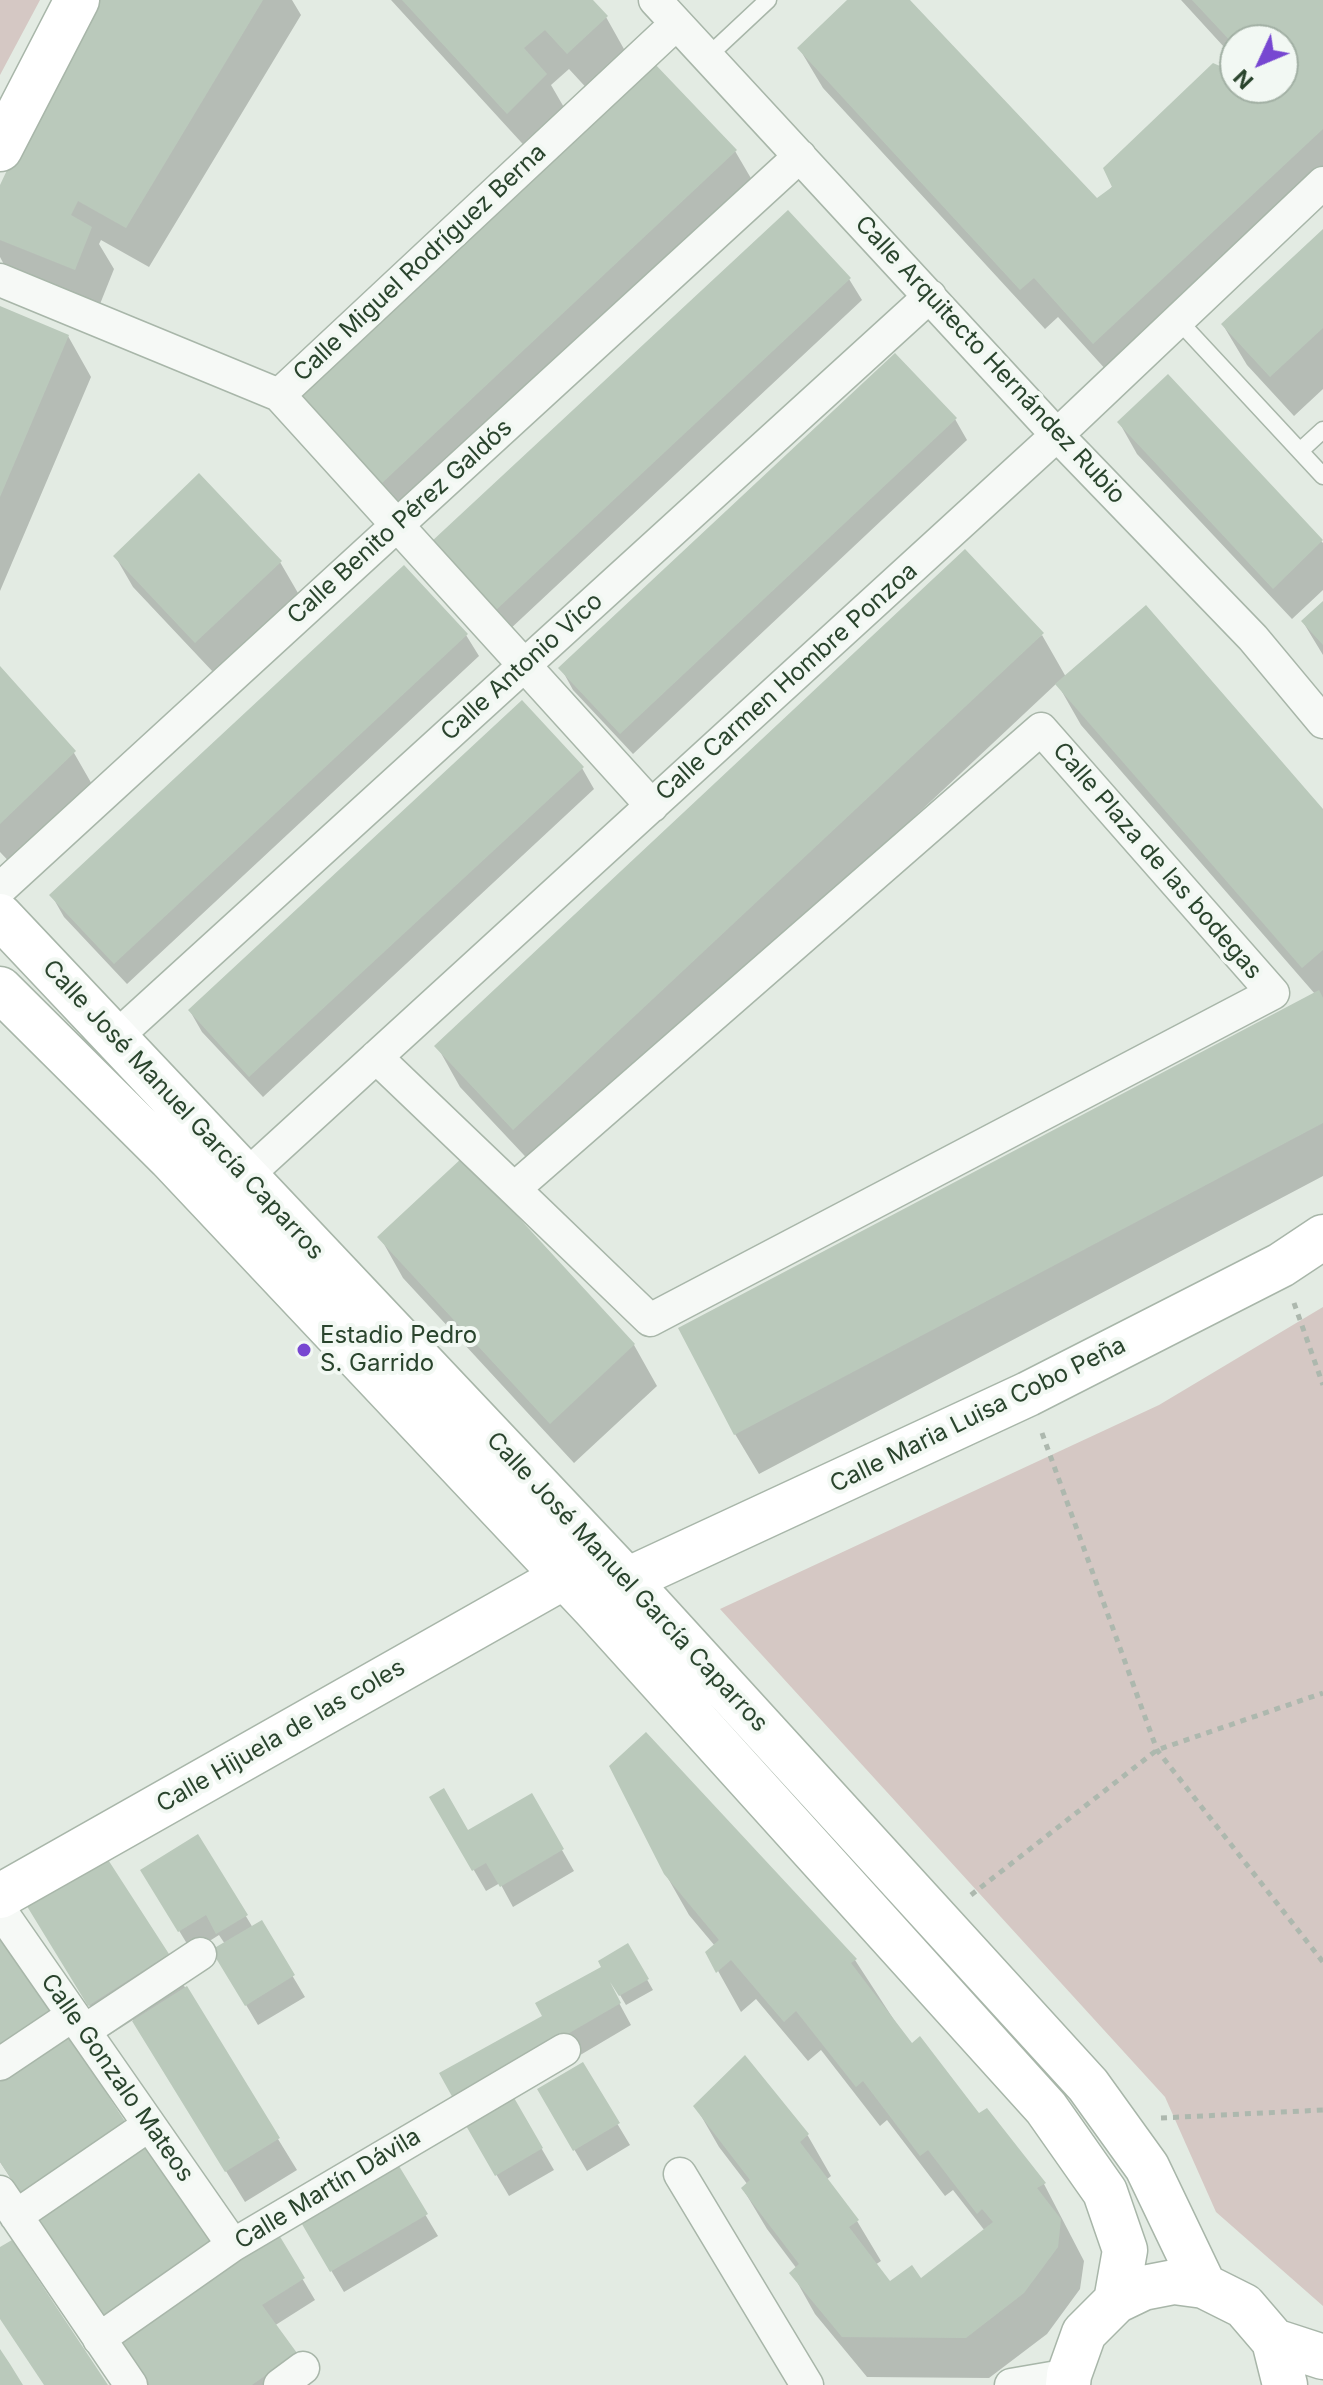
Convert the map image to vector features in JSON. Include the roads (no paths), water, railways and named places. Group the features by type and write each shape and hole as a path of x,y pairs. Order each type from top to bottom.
{"street":[{"path":"0,149 77,0"},
{"name":"Calle Arquitecto Hernández Rubio","path":"655,0 1057,435 1253,638 1323,722"},
{"name":"Calle Miguel Rodríguez Berna","path":"0,280 279,395 676,24"},
{"name":"Calle Benito Pérez Galdós","path":"0,889 800,156"},
{"name":"Calle Carmen Hombre Ponzoa","path":"245,1177 1057,435 1323,183"},
{"name":"Calle Antonio Vico","path":"115,1038 930,296"},
{"path":"279,395 652,806"},
{"name":"Calle Plaza de las bodegas","path":"376,1057 650,1320 1273,993 1041,729 514,1189"},
{"name":"Calle José Manuel García Caparros","path":"0,916 627,1580 939,1920 1117,2121 1147,2167 1204,2286"},
{"name":"Calle José Manuel García Caparros","path":"0,989 170,1158 562,1578 605,1620 1046,2108 1105,2192 1125,2250 1116,2301"},
{"name":"Calle Maria Luisa Cobo Peña","path":"627,1580 1028,1394 1281,1265 1323,1237"},
{"name":"Calle Hijuela de las coles","path":"0,1896 562,1578"},
{"name":"Calle Gonzalo Mateos","path":"0,1910 233,2245"},
{"path":"0,2064 200,1954"},
{"name":"Calle Martín Dávila","path":"99,2339 233,2245 564,2050"},
{"path":"131,2385 8,2204 149,2125"},
{"path":"680,2174 807,2385"},
{"path":"1011,2385 1068,2380 1084,2333 1116,2301 1143,2288 1174,2282 1204,2286 1244,2306 1274,2341 1285,2385"},
{"path":"1274,2341 1323,2357"}],"lane":[{"path":"707,57 768,0"},
{"path":"1178,320 1323,476"},
{"path":"1300,451 1323,430"}],"place":[{"name":"Estadio Pedro S. Garrido","path":"304,1350"}]}
